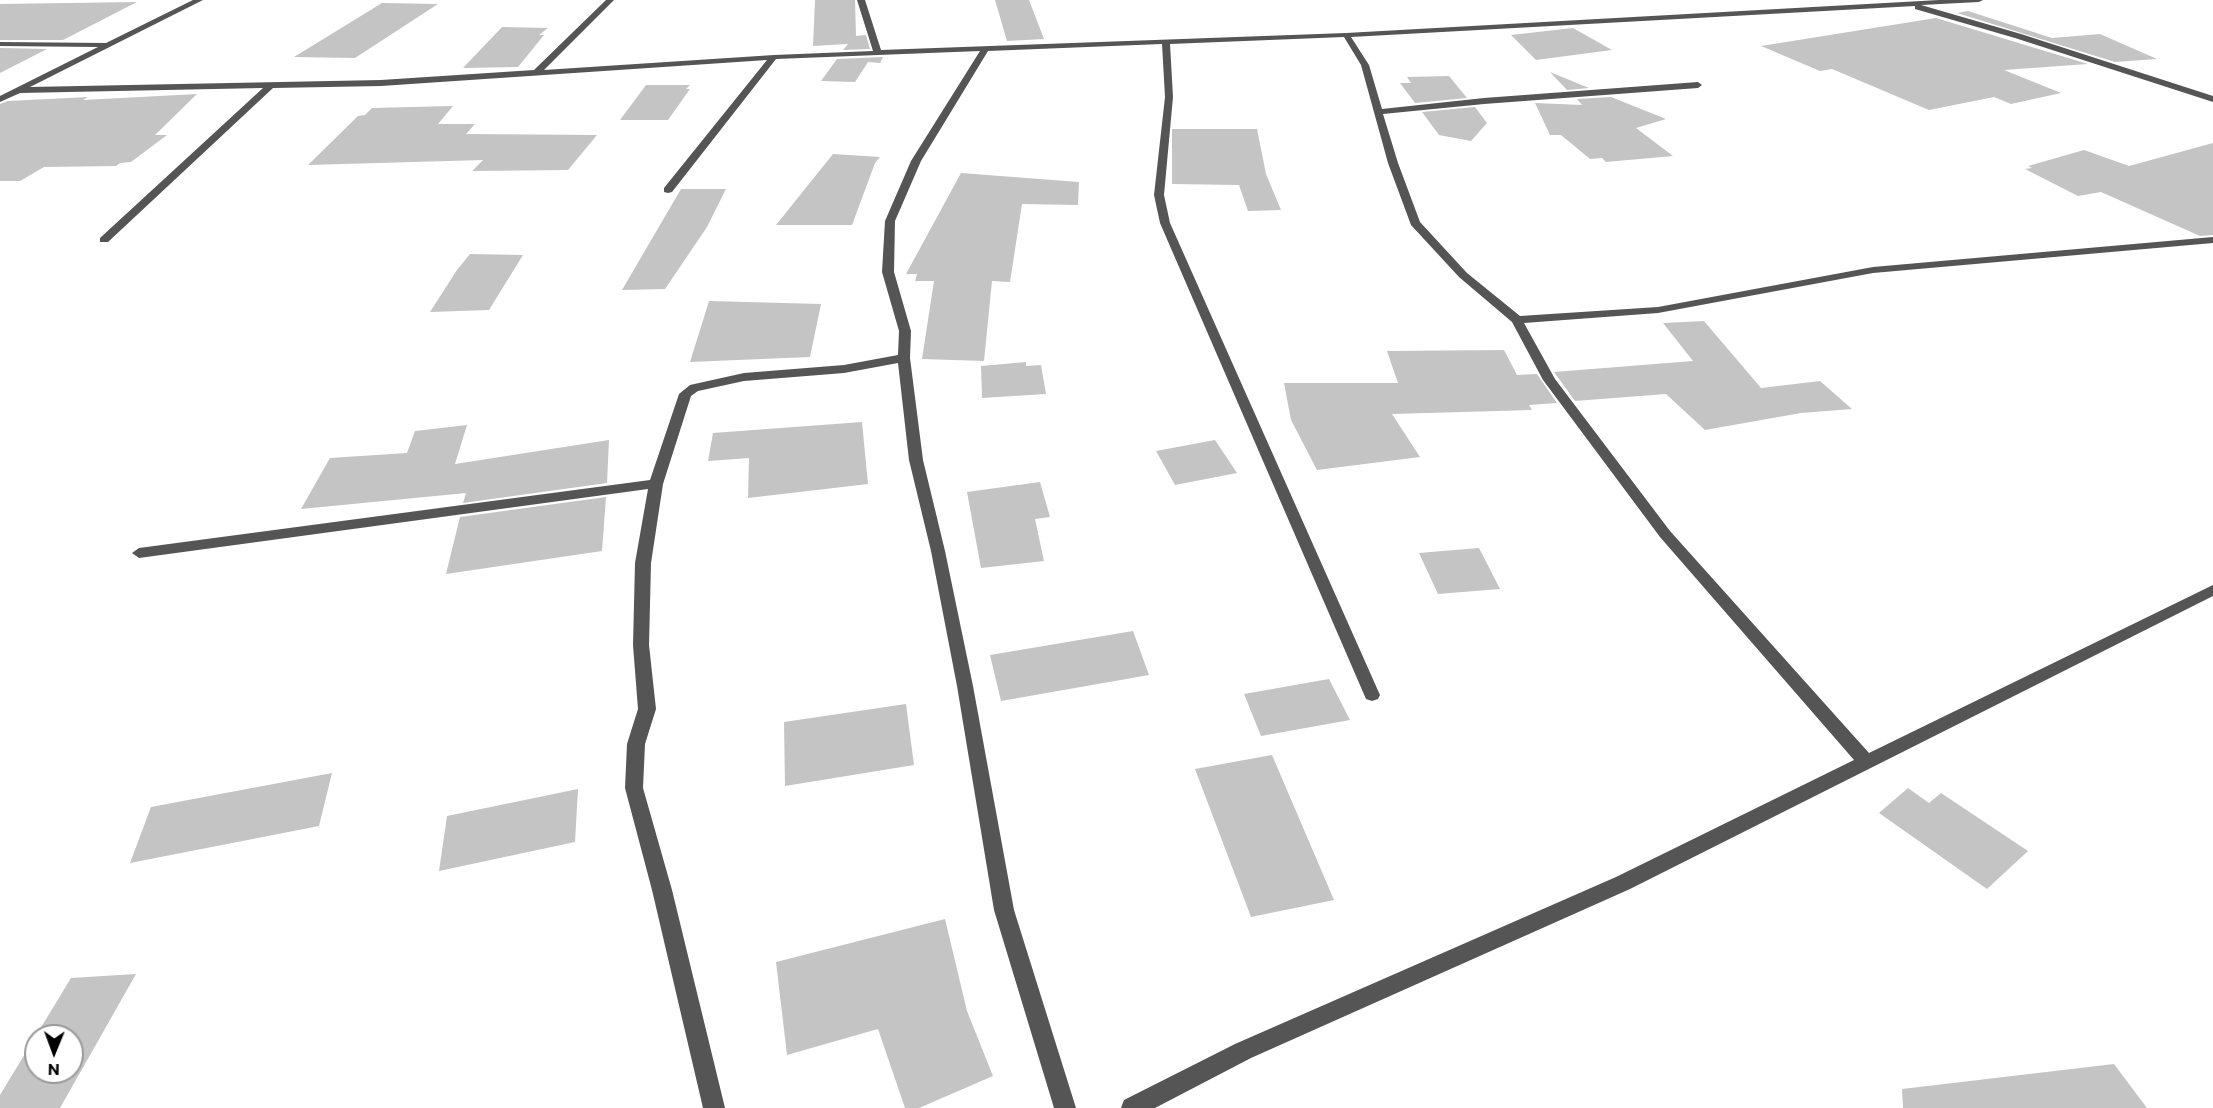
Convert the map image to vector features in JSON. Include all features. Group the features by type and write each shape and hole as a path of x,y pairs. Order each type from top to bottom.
{"street":[{"path":"0,99 199,0"},
{"path":"535,74 610,0"},
{"path":"861,0 878,53"},
{"path":"1896,0 2018,36 2213,99"},
{"path":"19,90 381,83 774,57 1346,35 1979,0"},
{"path":"1346,35 1365,65 1393,163 1415,223 1463,275 1517,320 1549,380 1665,534 1866,762"},
{"path":"1167,42 1169,97 1160,195 1165,223 1372,696"},
{"path":"0,44 107,45"},
{"path":"985,49 916,161 890,221 888,272 905,331 904,358 916,460 938,551 965,686 1004,910 1065,1108"},
{"path":"668,190 774,57"},
{"path":"1378,112 1484,101 1698,85"},
{"path":"104,240 271,86"},
{"path":"1517,320 1658,310 1873,270 2213,240"},
{"path":"714,1108 662,890 634,788 636,744 647,709 641,645 643,563 656,484 685,394 694,388 744,377 843,369 904,358"},
{"path":"139,553 656,484"},
{"path":"1132,1108 1243,1051 1623,883 2213,590"}],"building":[{"path":"815,0 855,0 856,36 866,35 870,49 843,50 848,44 813,46"},
{"path":"995,0 1029,0 1044,39 1007,41"},
{"path":"137,2 63,40 0,40 0,4"},
{"path":"382,3 438,4 355,58 294,57"},
{"path":"1968,11 2052,38 2100,34 2157,59 2115,62 1957,13"},
{"path":"1936,18 2088,64 2004,70 2061,93 2011,104 1994,97 1929,110 1832,69 1820,71 1761,46"},
{"path":"502,27 548,28 539,35 544,35 518,67 463,68"},
{"path":"1573,28 1612,50 1536,60 1511,35"},
{"path":"0,48 47,49 0,73"},
{"path":"883,57 880,63 868,62 855,82 821,81 837,59"},
{"path":"1550,72 1589,88 1567,90"},
{"path":"1449,76 1467,98 1415,103 1400,83 1411,83 1407,77"},
{"path":"646,85 690,85 686,89 690,89 668,120 620,120"},
{"path":"197,94 155,135 167,135 131,162 120,163 116,166 44,167 20,181 0,181 0,104 8,101"},
{"path":"1611,97 1666,119 1636,128 1673,156 1606,162 1602,158 1590,159 1561,135 1550,135 1535,103 1582,105 1577,99"},
{"path":"453,106 438,124 475,124 466,134 597,135 568,170 472,171 483,160 308,165 358,116 365,115 372,108"},
{"path":"1475,107 1487,123 1471,141 1439,135 1422,112"},
{"path":"1172,129 1257,129 1266,174 1281,210 1248,211 1239,185 1172,184"},
{"path":"2213,143 2213,235 2200,236 2101,192 2078,196 2025,169 2032,168 2028,166 2084,150 2129,166"},
{"path":"833,154 880,157 875,163 852,225 776,225"},
{"path":"961,173 1079,182 1078,205 1022,204 1010,282 992,281 984,361 922,359 934,281 915,281 917,274 906,274"},
{"path":"681,189 726,189 707,227 665,289 622,290"},
{"path":"470,254 523,255 489,310 430,312 457,270"},
{"path":"709,301 821,304 810,357 690,362"},
{"path":"1704,321 1761,388 1820,381 1852,409 1801,413 1705,430 1666,394 1575,401 1554,372 1693,361 1663,323"},
{"path":"1504,350 1517,375 1537,374 1557,403 1529,405 1532,410 1392,414 1420,457 1317,470 1291,420 1284,383 1398,383 1387,351"},
{"path":"1026,362 1026,366 1041,365 1046,394 982,398 981,366"},
{"path":"862,422 868,484 748,498 749,458 708,461 713,433"},
{"path":"467,425 455,464 609,440 607,483 463,503 466,493 301,509 330,458 407,453 415,431"},
{"path":"1215,440 1237,473 1175,485 1156,451"},
{"path":"1040,482 1050,517 1035,519 1044,561 981,568 967,492"},
{"path":"606,497 602,551 446,574 460,517"},
{"path":"1479,548 1500,589 1438,594 1419,553"},
{"path":"1133,631 1149,675 1001,701 990,655"},
{"path":"1329,679 1350,720 1261,736 1244,694"},
{"path":"906,704 914,765 785,786 784,722"},
{"path":"1272,755 1334,900 1251,917 1195,769"},
{"path":"332,773 319,826 130,863 151,807"},
{"path":"1908,788 1929,803 1941,793 2028,851 1987,889 1879,813"},
{"path":"578,789 575,842 439,871 447,816"},
{"path":"945,919 967,1011 993,1076 919,1108 905,1108 878,1029 787,1055 776,962"},
{"path":"136,974 84,1066 84,1024 43,1024 71,978"},
{"path":"24,1055 24,1084 74,1084 60,1108 0,1108 0,1095"},
{"path":"2114,1064 2147,1108 1903,1108 1902,1089"}]}
